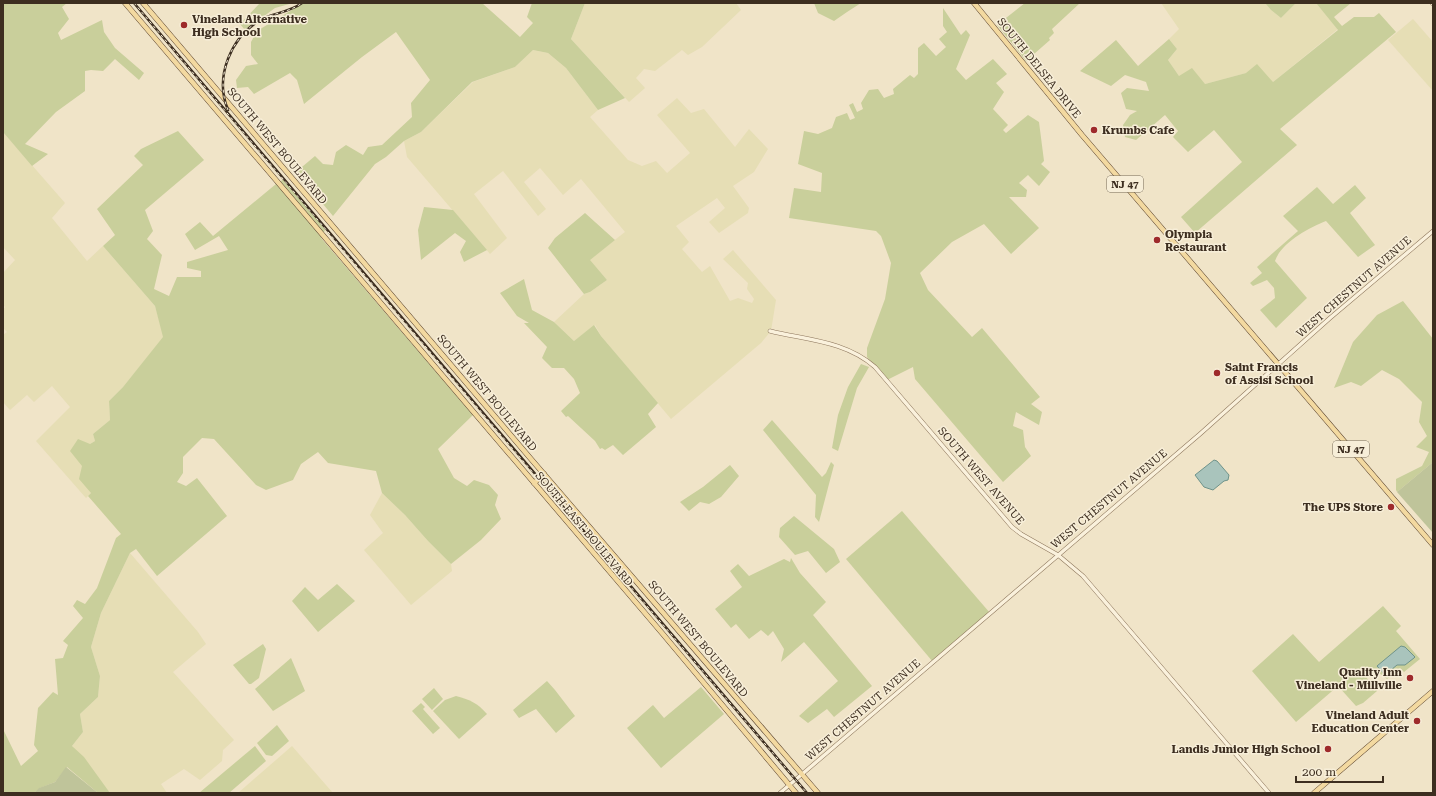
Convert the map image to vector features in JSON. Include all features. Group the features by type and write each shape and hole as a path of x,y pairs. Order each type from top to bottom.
{"main road":[{"name":"SOUTH EAST BOULEVARD","path":"125,3 796,793"},
{"name":"SOUTH WEST BOULEVARD","path":"143,3 818,793"},
{"name":"SOUTH DELSEA DRIVE","path":"974,3 1082,135 1433,544"},
{"path":"534,483 544,474"},
{"path":"1314,793 1433,691"}],"street":[{"name":"WEST CHESTNUT AVENUE","path":"780,793 1239,400 1278,364 1433,230"},
{"name":"SOUTH WEST AVENUE","path":"770,331 840,346 853,351 872,364 1012,527 1021,534 1058,555 1074,567 1101,596 1269,793"}],"shaded area":[{"path":"585,3 736,3 741,10 702,47 688,55 682,50 655,71 644,69 636,78 645,88 629,102 571,39"},
{"path":"1161,3 1265,3 1281,18 1296,3 1316,3 1338,29 1273,82 1246,73 1205,84 1179,76 1168,60 1177,49 1169,39 1179,29"},
{"path":"1413,19 1433,42 1433,91 1388,40"},
{"path":"533,50 548,53 566,68 598,110 590,117 628,160 642,166 656,161 667,173 690,153 657,115 677,98 691,113 704,109 735,147 749,129 768,149 754,172 733,186 749,208 748,213 719,233 709,222 725,208 717,198 676,226 689,242 682,249 702,272 710,266 730,301 738,298 752,303 754,299 747,289 748,283 723,259 733,250 776,300 771,331 761,343 671,419 601,336 595,325 574,341 554,322 584,294 590,292 607,280 589,260 625,232 581,179 563,195 540,168 524,182 546,209 538,216 503,171 474,194 507,238 490,254 407,157 404,141 421,132 473,82 515,67"},
{"path":"3,132 65,203 52,218 87,261 103,246 155,306 164,337 123,387 109,401 110,420 93,434 95,441 90,444 82,466 91,493 86,498 36,441 70,407 52,386 34,402 27,395 10,410 3,402 3,335 7,332 3,328 3,310 5,307 3,305 3,273 15,260 3,247"},
{"path":"382,493 451,564 452,571 411,605 364,550 383,533 370,515"},
{"path":"130,553 198,632 206,644 173,672 234,740 223,750 222,761 200,780 184,769 161,784 167,793 110,793 72,746 83,732 80,714 98,697 100,676 91,647 101,613"},
{"path":"292,746 333,793 238,793"}],"green space":[{"path":"3,3 67,3 62,7 69,19 58,33 61,40 102,20 104,32 115,48 144,73 139,80 115,59 103,71 85,71 85,91 56,112 25,144 48,154 32,166 3,132"},
{"path":"260,3 293,3 275,8 245,30 240,24"},
{"path":"298,3 482,3 520,37 533,23 527,17 532,3 585,3 571,39 625,98 598,110 566,68 548,53 533,50 515,67 472,82 421,132 404,141 386,157 375,164 333,216 296,172 315,156 323,164 333,165 336,152 346,145 363,155 368,147 382,145 412,117 411,103 430,80 396,32 362,57 304,104 297,80 290,73 254,94 248,87 237,88 236,80 246,66 258,64 251,55 251,42 257,31 300,5"},
{"path":"814,3 861,3 834,21 818,13"},
{"path":"1025,3 1080,3 1052,29 1054,33 1049,38 1050,40 1026,61 997,25"},
{"path":"1265,3 1296,3 1281,18"},
{"path":"1316,3 1351,3 1334,17 1342,26 1354,17 1374,17 1379,13 1396,32 1280,129 1297,145 1195,233 1181,217 1242,162 1214,130 1188,152 1173,137 1178,131 1165,115 1136,140 1125,137 1123,125 1130,115 1137,111 1126,109 1121,93 1127,88 1149,91 1146,82 1125,75 1111,86 1080,71 1116,40 1138,66 1169,39 1177,49 1168,60 1179,76 1192,68 1205,84 1246,73 1257,64 1273,82 1338,30"},
{"path":"943,8 961,35 966,30 970,35 956,69 966,80 993,59 1007,74 996,83 1004,92 993,109 1008,125 1003,130 1006,133 1028,115 1039,122 1044,161 1041,164 1050,172 1039,186 1028,175 1019,183 1027,190 1026,197 1009,197 1039,228 1011,254 984,224 952,242 920,273 928,290 972,337 982,328 1040,397 1031,404 1042,412 1039,425 1016,412 1013,426 1023,430 1025,447 1031,456 1003,482 915,379 913,367 887,380 867,357 867,348 885,299 891,263 881,236 876,231 789,218 794,188 821,192 822,173 798,164 804,131 818,134 832,128 836,117 847,113 850,120 855,118 849,105 853,103 857,112 863,109 861,103 869,90 878,89 884,98 894,94 893,89 910,75 914,78 918,74 918,48 924,43 936,56 946,47 939,39 947,32 943,26"},
{"path":"178,131 204,160 145,210 153,231 147,239 162,255 154,289 169,296 177,277 201,277 201,271 187,268 187,262 228,250 219,236 195,250 185,234 200,222 213,236 284,179 326,228 321,238 473,415 438,449 454,478 467,486 474,480 489,485 498,495 495,505 501,519 481,540 451,564 382,493 376,471 328,463 318,452 301,464 293,480 266,490 256,485 214,439 202,438 183,457 183,473 177,482 186,486 197,478 227,516 157,576 136,549 130,553 101,613 91,647 100,676 98,697 80,714 83,732 72,746 84,757 110,793 98,793 67,767 55,782 40,788 34,793 3,793 3,729 21,766 38,751 34,745 38,708 53,692 58,695 55,659 63,658 68,645 63,641 83,618 73,606 77,600 85,604 97,588 116,538 121,534 88,496 91,493 79,479 82,466 70,451 78,439 90,444 95,441 93,434 110,420 109,401 123,387 163,337 155,306 103,246 115,235 97,209 143,165 134,156 141,149"},
{"path":"1355,185 1366,198 1350,213 1375,245 1358,257 1326,221 1311,228 1289,242 1278,254 1275,261 1307,298 1276,328 1260,310 1275,298 1274,288 1267,280 1253,286 1250,283 1262,273 1257,267 1298,231 1283,216 1317,187 1333,204"},
{"path":"424,207 453,210 487,250 464,262 460,252 466,241 455,233 421,260 418,230"},
{"path":"585,213 615,240 590,260 607,280 590,292 584,294 548,248 555,238"},
{"path":"524,279 532,310 554,322 574,341 594,325 601,336 658,403 648,414 656,427 623,455 613,445 605,450 602,448 600,449 595,441 561,411 580,393 574,379 564,368 552,368 542,358 547,347 524,323 529,323 517,316 500,293"},
{"path":"1403,301 1433,339 1433,462 1397,492 1396,479 1422,466 1429,452 1416,447 1427,436 1419,422 1422,402 1399,379 1382,370 1361,386 1351,382 1334,388 1353,342 1377,315"},
{"path":"861,364 869,367 857,388 838,451 832,448 838,415 848,387"},
{"path":"772,420 822,477 826,473 831,462 834,465 819,522 815,517 816,495 763,430"},
{"path":"1433,462 1433,533 1397,492"},
{"path":"730,465 739,476 721,497 709,504 700,502 689,511 680,502 703,487"},
{"path":"902,511 990,613 933,662 846,559"},
{"path":"794,516 834,549 840,562 826,573 808,551 795,555 779,537 780,528"},
{"path":"791,558 800,573 826,602 813,615 872,686 834,717 827,709 808,723 799,716 838,681 804,642 781,662 784,649 773,631 768,636 761,630 749,639 736,624 731,628 715,609 742,587 730,571 738,564 749,576 784,559 790,562"},
{"path":"337,584 355,601 318,632 292,601 305,587 318,600"},
{"path":"1383,606 1401,626 1396,631 1420,659 1404,672 1400,668 1387,679 1374,669 1366,677 1377,691 1363,703 1356,706 1338,686 1296,722 1252,671 1293,634 1319,662"},
{"path":"263,644 266,649 259,678 249,684 233,665"},
{"path":"291,658 305,691 273,711 255,689"},
{"path":"547,681 575,716 556,733 536,709 519,718 513,710"},
{"path":"701,687 724,714 661,768 627,728 653,705 664,718"},
{"path":"434,688 443,699 432,710 422,699"},
{"path":"456,696 473,702 487,714 459,739 433,711 445,700"},
{"path":"421,703 425,707 423,709 440,728 433,734 412,711"},
{"path":"277,725 289,741 272,756 266,755 257,743"},
{"path":"255,746 266,761 229,793 199,793"},
{"path":"66,767 98,793 34,793 39,788 55,782"}],"water":[{"path":"1214,460 1217,461 1229,475 1228,480 1224,481 1213,490 1204,487 1195,475"},
{"path":"1401,646 1405,647 1415,657 1405,665 1397,665 1385,675 1377,666"}],"railway":[{"path":"134,3 807,793"},
{"path":"228,110 224,97 224,71 228,58 234,47 251,26 262,19 302,3"}],"place":[{"name":"Vineland Alternative High School","path":"184,25"},
{"name":"Krumbs Cafe","path":"1094,130"},
{"name":"Olympia Restaurant","path":"1157,240"},
{"name":"Saint Francis of Assisi School","path":"1217,373"},
{"name":"The UPS Store","path":"1391,507"},
{"name":"Quality Inn Vineland - Millville","path":"1410,678"},
{"name":"Vineland Adult Education Center","path":"1417,721"},
{"name":"Landis Junior High School","path":"1328,749"}]}
